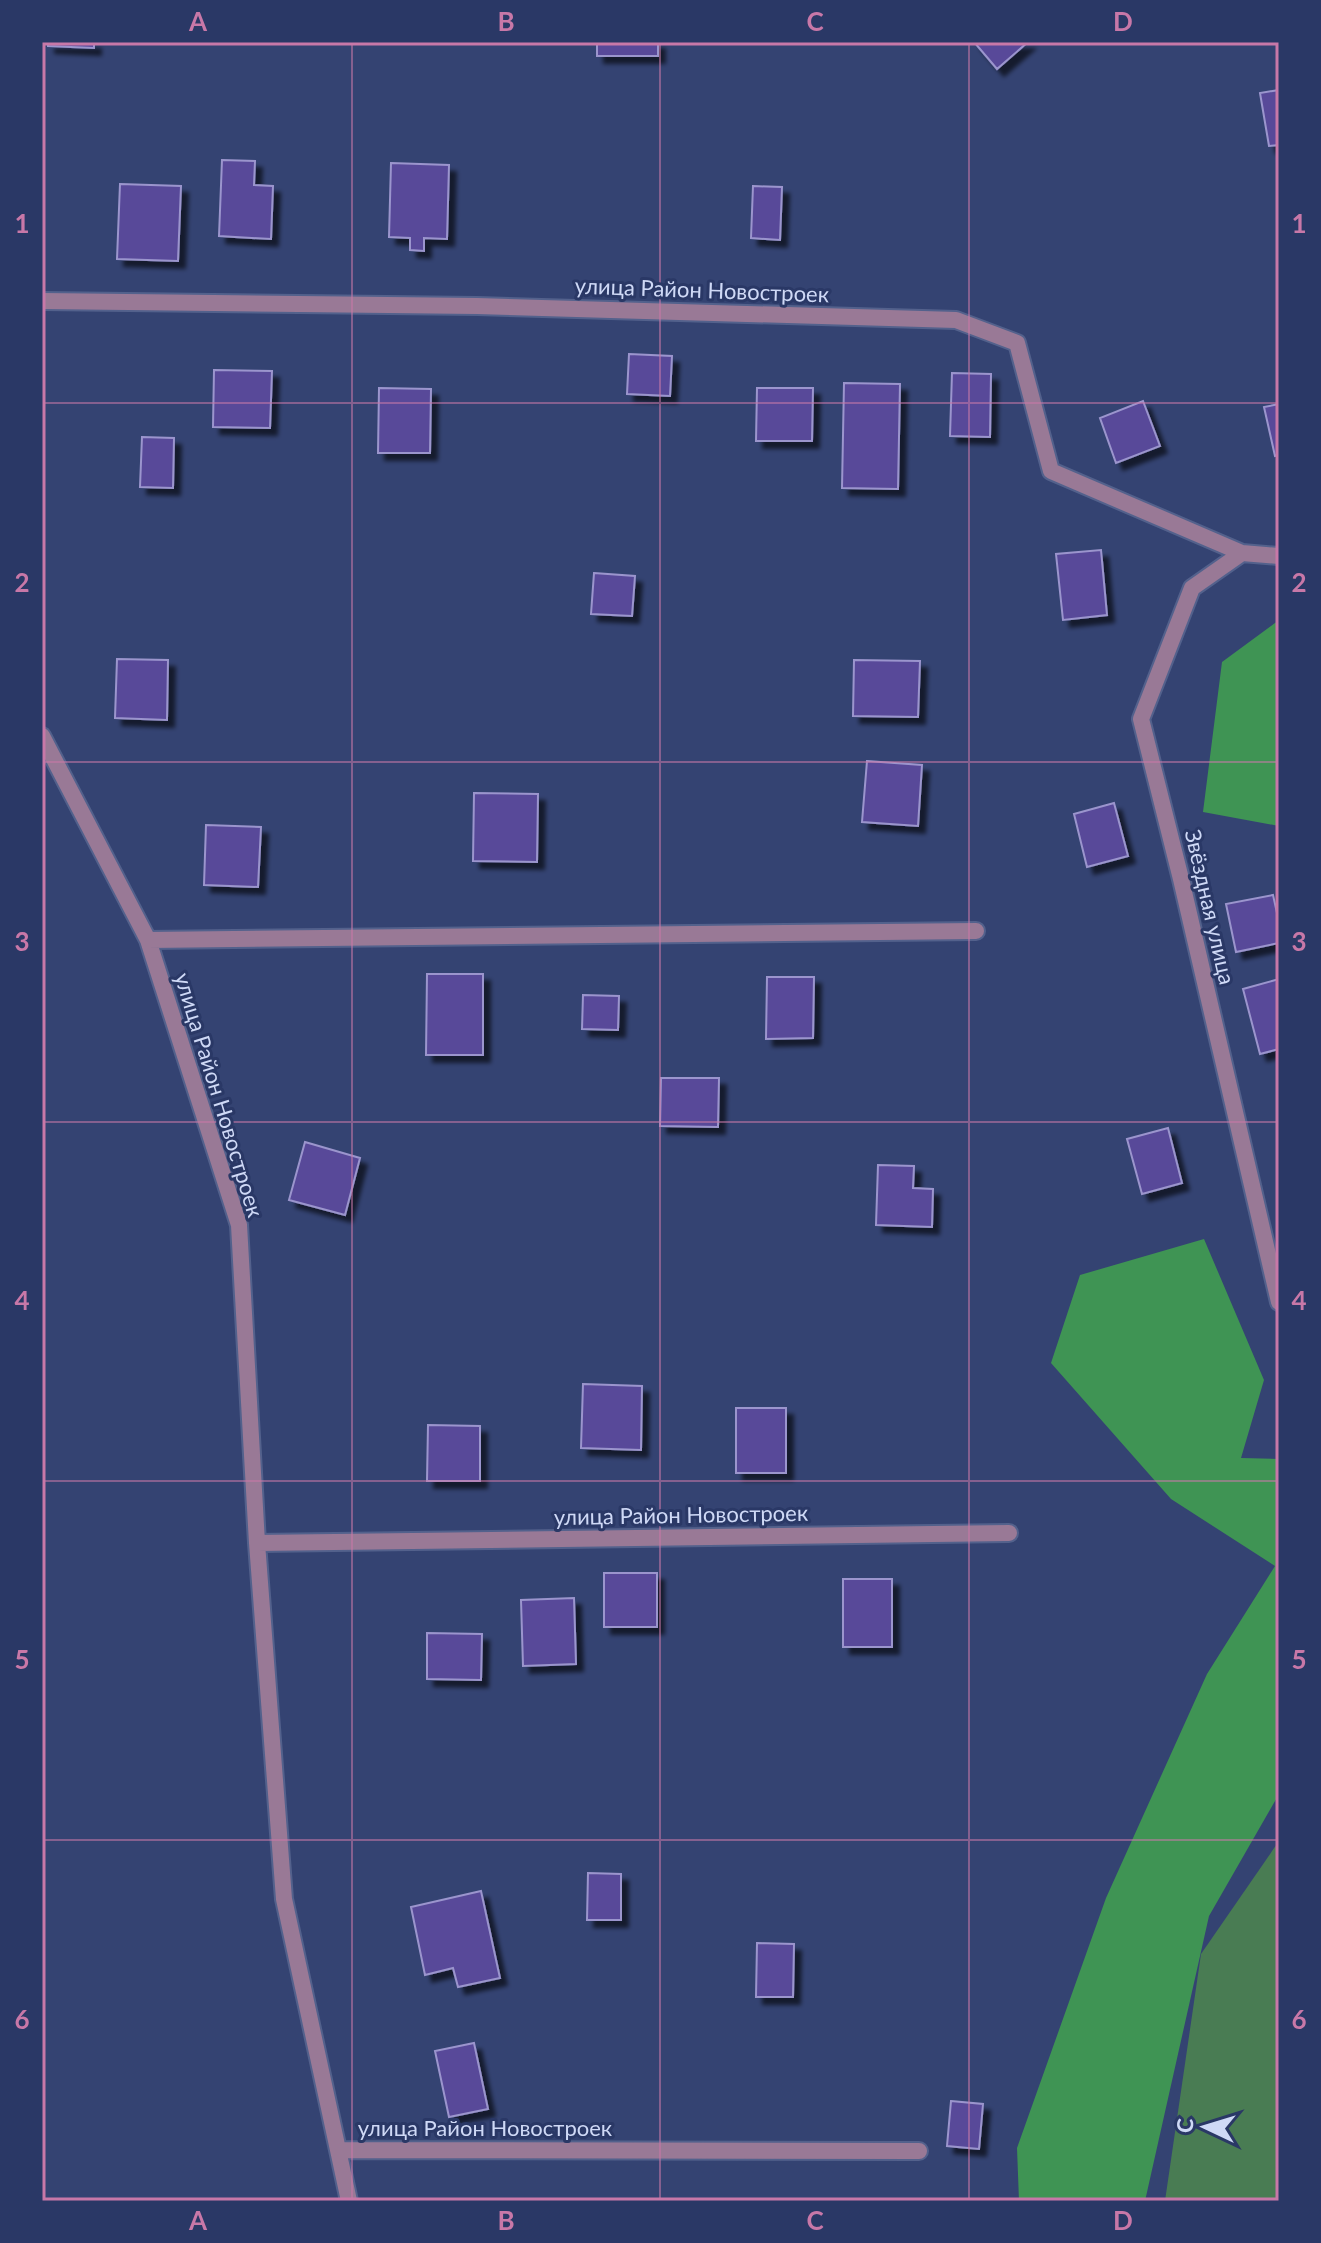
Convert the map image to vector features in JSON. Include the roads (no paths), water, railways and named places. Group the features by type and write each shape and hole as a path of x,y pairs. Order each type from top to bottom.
{"street":[{"name":"улица Район Новостроек","path":"42,301 477,306 956,320 1017,343 1051,471 1242,553"},
{"path":"1242,553 1279,556"},
{"name":"Звёздная улица","path":"1242,553 1192,588 1141,719 1279,1302"},
{"name":"улица Район Новостроек","path":"42,736 148,940 239,1225 257,1543 284,1899 349,2201"},
{"path":"148,940 976,931"},
{"name":"улица Район Новостроек","path":"257,1543 1009,1533"},
{"name":"улица Район Новостроек","path":"339,2150 919,2151"}]}
